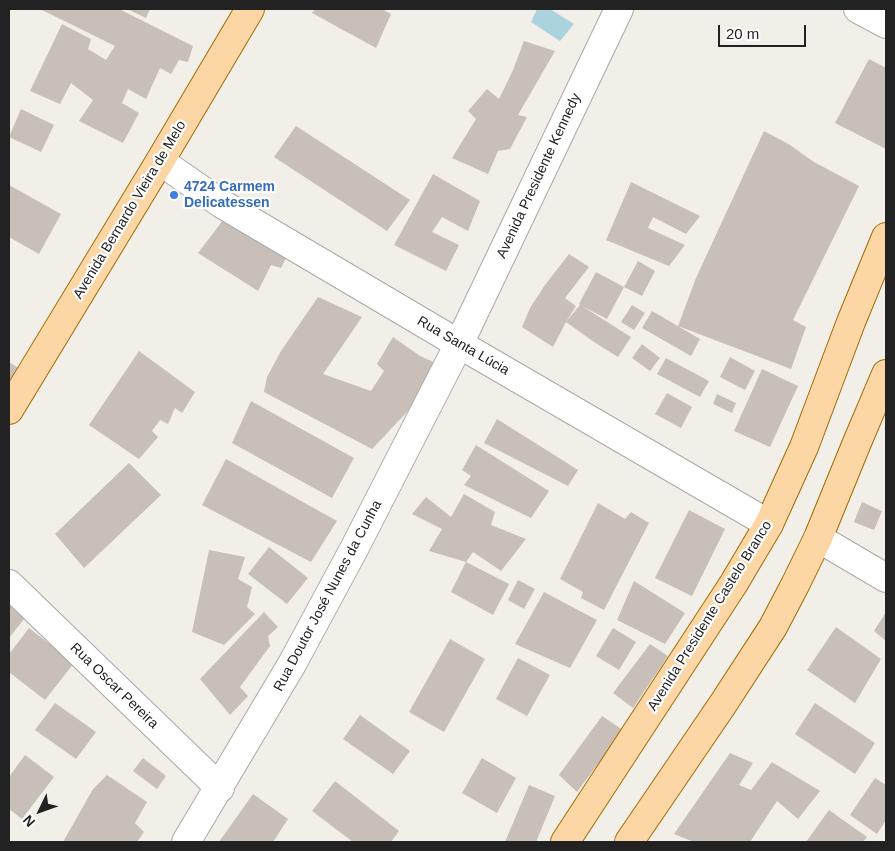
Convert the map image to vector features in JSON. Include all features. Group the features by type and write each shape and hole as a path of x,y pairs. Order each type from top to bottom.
{"main road":[{"name":"Avenida Bernardo Vieira de Melo","path":"9,410 160,162 250,9"},
{"name":"Avenida Presidente Castelo Branco","path":"565,842 734,583 769,524 804,447 851,322 880,270 886,237"},
{"path":"629,842 723,704 773,627 796,586 886,374"}],"street":[{"name":"Avenida Presidente Kennedy","path":"459,344 619,9"},
{"path":"858,9 886,24"},
{"name":"Rua Santa Lúcia","path":"160,162 222,204 769,524"},
{"name":"Rua Doutor José Nunes da Cunha","path":"186,842 220,788 301,648 459,344"},
{"path":"818,538 886,578"},
{"name":"Rua Oscar Pereira","path":"9,584 220,788"}],"water":[{"path":"537,9 550,9 574,24 560,41 531,22"}],"building":[{"path":"40,9 119,9 193,46 188,62 179,60 171,74 160,68 146,99 128,89 122,103 139,113 123,143 79,121 93,100 71,83 60,104 30,91 62,24 91,39 88,49 106,60 115,46"},
{"path":"127,9 150,9 146,18"},
{"path":"315,9 382,9 391,14 376,48 312,13"},
{"path":"524,41 555,51 518,115 527,117 510,149 498,151 488,174 452,158 476,119 468,111 487,89 499,99"},
{"path":"869,59 886,68 886,149 835,123"},
{"path":"21,109 54,125 41,152 9,137"},
{"path":"296,126 410,200 387,231 274,157"},
{"path":"764,131 790,145 814,162 859,186 793,320 806,327 791,369 678,326 696,278"},
{"path":"433,174 480,201 468,231 442,217 432,232 459,245 446,271 394,245"},
{"path":"631,182 700,216 686,234 653,217 648,228 685,245 669,266 606,240"},
{"path":"9,185 61,214 39,254 9,237"},
{"path":"230,211 291,248 281,268 271,265 258,291 198,253"},
{"path":"569,254 589,267 565,298 576,306 553,347 522,327 530,308"},
{"path":"638,261 655,271 642,296 624,287"},
{"path":"596,272 624,287 607,319 582,306 631,337 618,357 566,322 580,305"},
{"path":"318,297 362,317 323,374 371,391 384,371 377,364 393,337 420,356 436,363 408,411 372,449 264,392 267,377 281,351"},
{"path":"632,305 645,313 634,330 621,322"},
{"path":"652,311 700,339 691,356 642,328"},
{"path":"642,344 660,358 650,371 632,358"},
{"path":"139,351 195,392 182,413 175,408 168,424 160,420 152,431 158,437 139,459 89,425"},
{"path":"730,357 755,371 745,390 720,377"},
{"path":"666,358 709,381 700,397 657,374"},
{"path":"9,362 20,369 9,387"},
{"path":"762,369 798,386 770,447 734,431"},
{"path":"667,393 692,407 681,428 655,414"},
{"path":"717,394 736,403 732,413 713,404"},
{"path":"251,401 354,458 332,498 232,443"},
{"path":"497,419 578,470 568,486 484,443"},
{"path":"476,445 549,491 531,518 464,485 471,476 462,470"},
{"path":"226,459 337,521 311,562 202,505"},
{"path":"129,463 161,495 84,568 55,534"},
{"path":"464,494 495,512 491,525 526,539 501,571 473,552 466,562 429,551 442,529 412,514 426,497 451,517"},
{"path":"862,502 882,511 874,530 854,522"},
{"path":"598,503 625,519 631,512 649,523 604,610 581,598 583,592 560,579"},
{"path":"689,510 725,529 692,596 655,578"},
{"path":"269,547 308,578 287,604 248,574"},
{"path":"209,550 245,557 238,579 252,587 247,607 255,614 224,645 192,632"},
{"path":"466,562 509,584 493,615 451,592"},
{"path":"518,580 535,589 524,609 508,600"},
{"path":"634,581 685,613 665,644 617,620"},
{"path":"544,592 597,620 570,668 515,644"},
{"path":"9,600 28,614 9,638"},
{"path":"264,612 278,627 268,636 270,646 240,687 248,696 230,715 200,679"},
{"path":"886,612 886,641 874,631"},
{"path":"836,627 881,659 855,703 807,670"},
{"path":"29,628 74,663 45,700 9,672 9,654"},
{"path":"613,628 636,642 619,670 596,656"},
{"path":"450,639 485,659 444,732 409,712"},
{"path":"650,644 668,656 633,708 613,693"},
{"path":"518,658 550,675 527,716 496,699"},
{"path":"55,703 96,732 76,759 35,730"},
{"path":"815,703 875,743 855,774 795,734"},
{"path":"360,715 410,751 393,774 343,739"},
{"path":"602,716 623,730 577,792 559,775"},
{"path":"730,753 753,763 739,785 751,790 772,762 820,791 798,819 777,801 750,842 694,842 674,834"},
{"path":"25,755 54,777 22,819 9,809 9,777"},
{"path":"143,758 166,776 157,789 133,771"},
{"path":"482,758 516,778 497,813 462,793"},
{"path":"107,775 147,802 135,823 144,832 137,842 63,842 93,789"},
{"path":"875,778 886,785 886,820 877,834 850,815"},
{"path":"335,781 399,831 391,842 353,842 312,811"},
{"path":"529,785 555,796 536,842 505,842"},
{"path":"253,794 288,819 273,842 219,842"},
{"path":"829,810 867,837 863,842 806,842"}],"place":[{"name":"4724 Carmem Delicatessen","path":"174,195"}]}
